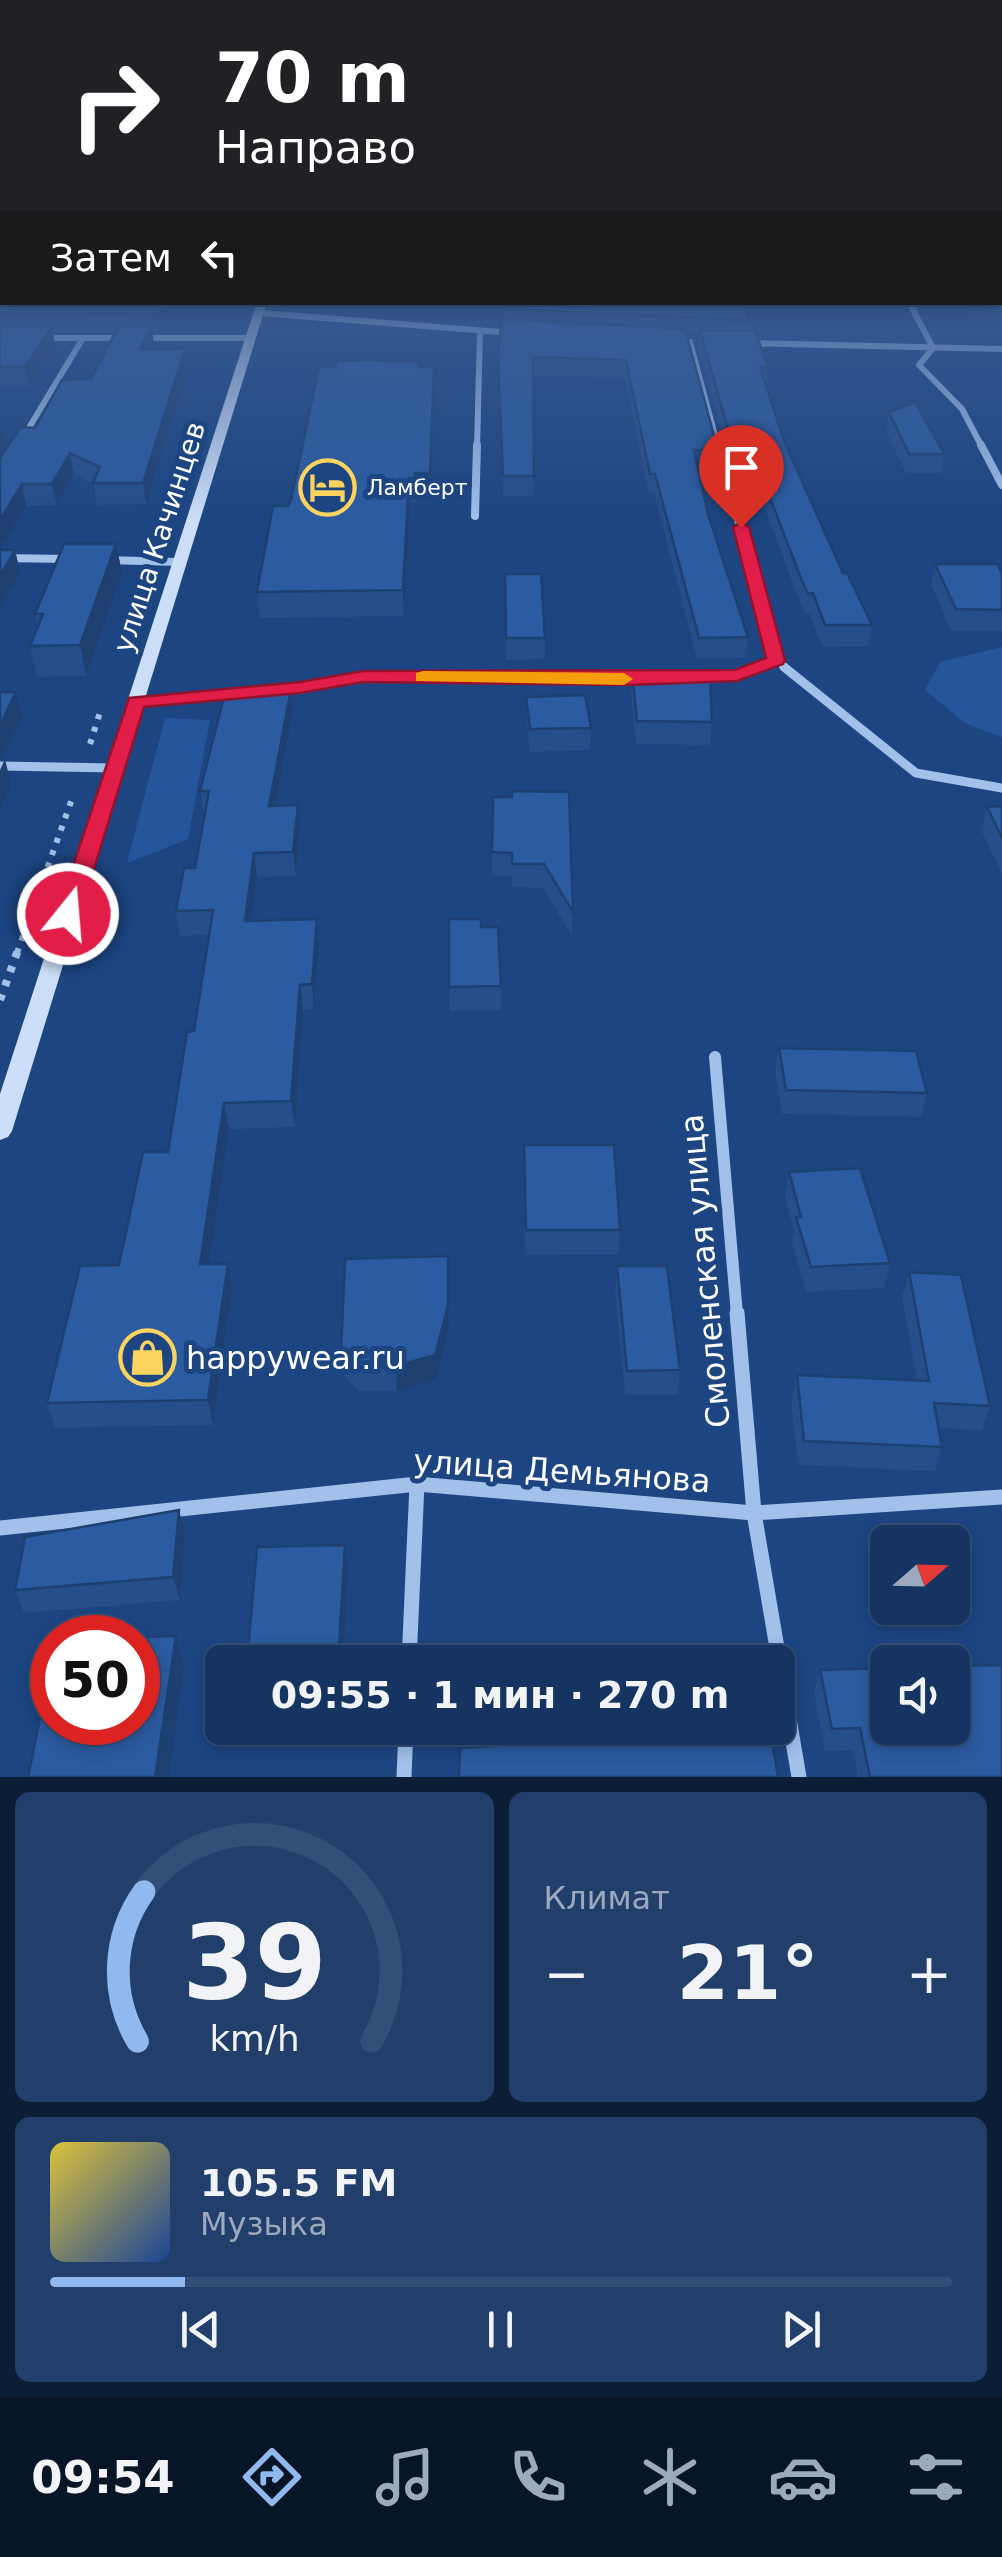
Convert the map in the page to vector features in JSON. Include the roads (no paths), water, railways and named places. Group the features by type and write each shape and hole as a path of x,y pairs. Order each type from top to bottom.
{"main road":[{"name":"улица Качинцев","path":"0,1132 246,355"}],"street":[{"path":"20,444 73,355"},
{"path":"475,516 479,355"},
{"path":"693,355 776,660 916,773 1002,788"},
{"path":"927,355 919,365 962,409 1002,485"},
{"path":"0,558 75,559"},
{"path":"93,560 179,562"},
{"path":"683,678 737,676 776,660"},
{"path":"263,691 363,676 646,678"},
{"path":"136,702 245,692"},
{"path":"0,766 114,768"},
{"name":"Смоленская улица","path":"715,1057 754,1513 799,1777"},
{"path":"410,1645 417,1484"},
{"name":"улица Демьянова","path":"0,1528 417,1484 754,1513 1002,1497"},
{"path":"404,1777 405,1745"}],"place":[{"name":"Ламберт","path":"328,487"},
{"name":"happywear.ru","path":"147,1358"}]}
